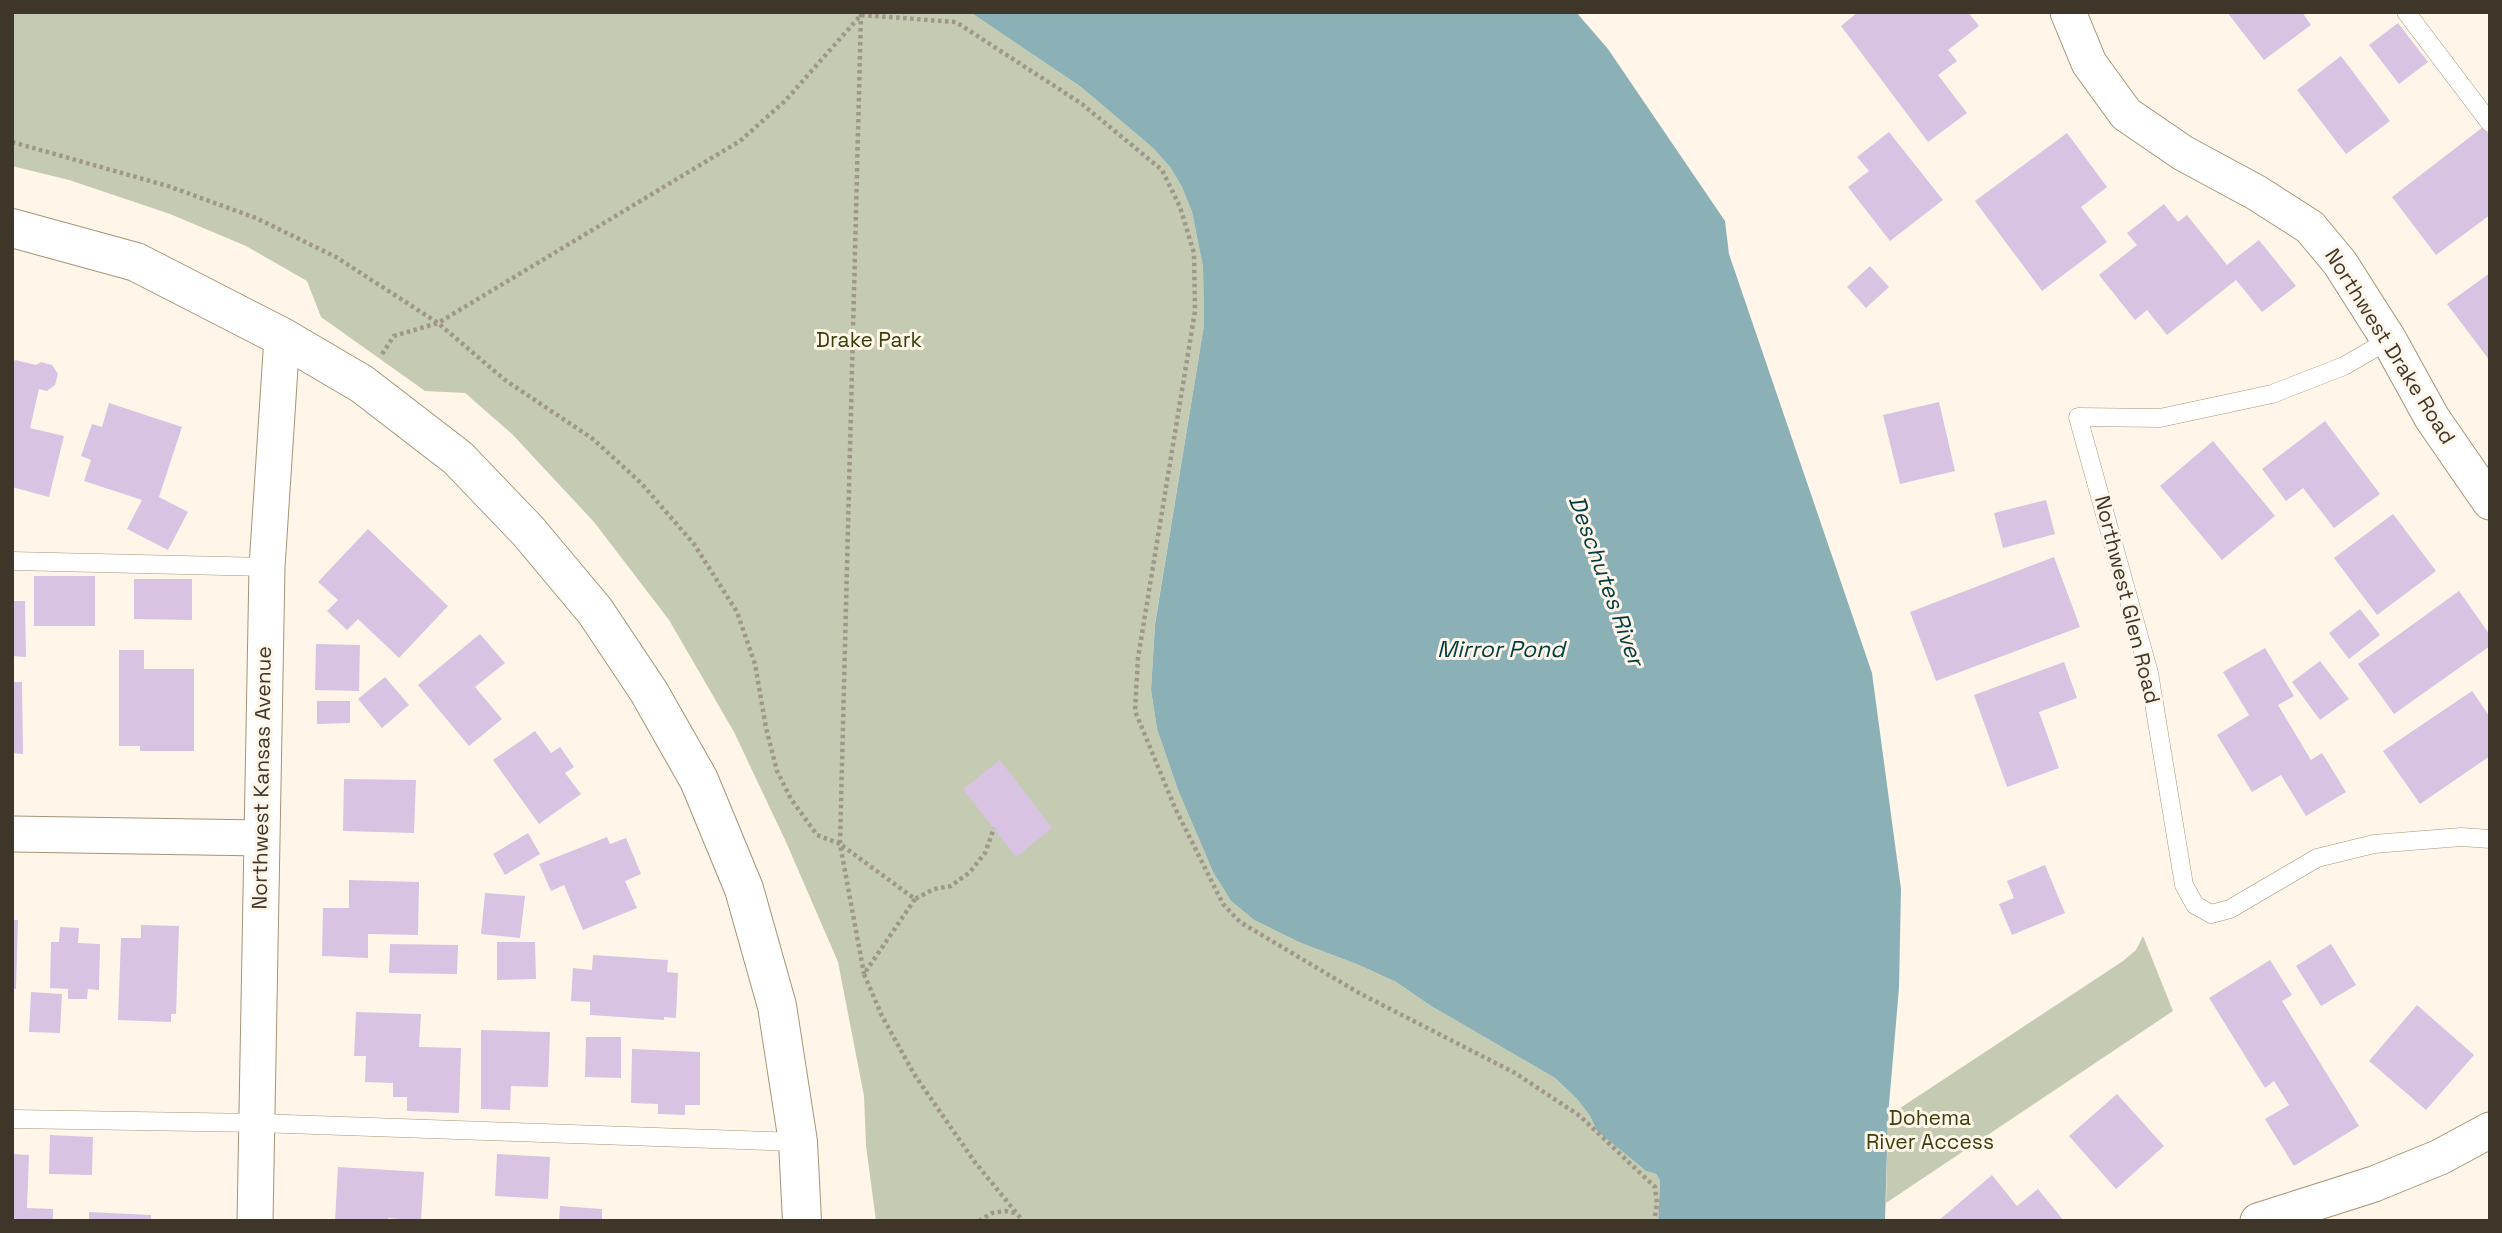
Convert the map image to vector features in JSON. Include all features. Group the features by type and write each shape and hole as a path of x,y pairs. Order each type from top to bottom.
{"street":[{"name":"Northwest Drake Road","path":"2068,12 2089,63 2126,114 2183,153 2257,193 2310,227 2340,263 2389,340 2432,418 2490,502"},
{"path":"12,228 136,262 282,337 362,384 458,458 528,530 595,611 649,692 699,780 744,889 777,1006 798,1142 802,1221"},
{"name":"Northwest Kansas Avenue","path":"255,1221 267,567 282,337"},
{"path":"12,835 262,838"},
{"path":"2258,1221 2374,1184 2440,1157 2490,1130"}],"lane":[{"path":"2406,12 2490,123"},
{"name":"Northwest Glen Road","path":"2389,340 2344,366 2272,394 2160,418 2078,417 2149,673 2184,885 2195,905 2211,914 2230,909 2318,858 2374,844 2461,837 2490,839"},
{"path":"12,561 267,567"},
{"path":"12,1119 258,1123 798,1142"}],"path":[{"path":"362,384 394,336 438,323 740,141 785,101 861,13"},
{"path":"861,13 840,844 864,974 882,1016 914,1074 974,1161 1023,1221"},
{"path":"861,13 956,22 1082,104 1162,170 1180,207 1194,253 1195,312 1138,658 1135,710 1175,808 1223,904 1240,922 1359,993 1515,1073 1580,1116 1655,1187 1657,1203 1654,1221"},
{"path":"12,142 168,186 256,218 336,257 438,323 505,380 593,439 640,483 695,544 737,612 755,664 777,771 791,799 817,835 840,844 915,899"},
{"path":"864,974 915,899 934,889 951,886 970,872 985,853 994,828"},
{"path":"979,1221 992,1213 1005,1211 1017,1214"}],"green space":[{"name":"Drake Park","path":"12,12 970,12 1081,87 1153,148 1170,167 1192,212 1203,267 1204,325 1155,623 1151,690 1157,729 1178,790 1213,872 1231,901 1254,920 1301,943 1396,982 1431,1006 1555,1078 1577,1099 1597,1131 1646,1171 1656,1174 1660,1181 1658,1221 876,1221 866,1146 864,1096 838,962 734,732 669,620 594,522 512,434 465,393 425,391 321,317 307,281 246,246 170,214 69,180 12,166"},
{"name":"Dohema River Access","path":"2143,936 2173,1011 1886,1203 1888,1116 2123,961 2136,950"}],"water":[{"name":"Mirror Pond","path":"970,12 1576,12 1608,49 1725,221 1729,254 1872,673 1901,889 1899,988 1888,1116 1885,1221 1658,1221 1660,1181 1656,1174 1646,1171 1597,1131 1577,1099 1555,1078 1431,1006 1396,982 1301,943 1254,920 1231,901 1213,872 1178,790 1157,729 1151,690 1155,624 1204,325 1203,267 1192,212 1170,167 1153,148 1081,87"}],"building":[{"path":"1858,12 1968,12 1979,26 1948,50 1957,61 1938,75 1967,113 1928,142 1841,26"},
{"path":"2227,12 2302,12 2311,25 2264,60"},
{"path":"2398,23 2428,62 2399,84 2369,45"},
{"path":"2341,56 2390,121 2346,154 2297,90"},
{"path":"2483,127 2490,136 2490,215 2436,255 2392,197"},
{"path":"1889,132 1943,200 1890,241 1848,187 1869,171 1857,157"},
{"path":"2067,133 2107,187 2081,207 2107,242 2042,291 1975,201"},
{"path":"2164,204 2178,222 2187,215 2227,265 2259,240 2296,286 2262,312 2236,280 2167,335 2147,310 2135,320 2099,275 2137,245 2127,233"},
{"path":"1870,266 1889,287 1866,308 1847,287"},
{"path":"2490,273 2490,361 2447,304"},
{"path":"15,360 36,365 41,362 52,365 58,374 55,385 47,391 39,389 30,428 64,436 49,497 12,487 12,365"},
{"path":"1939,402 1955,471 1900,484 1883,415"},
{"path":"109,403 182,427 159,497 188,512 168,550 127,529 142,500 84,481 91,460 81,456 92,424 102,427"},
{"path":"2325,421 2380,494 2334,528 2303,488 2286,501 2262,469"},
{"path":"2213,441 2275,516 2222,560 2160,486"},
{"path":"2046,500 2055,534 2003,548 1994,513"},
{"path":"2393,514 2436,571 2377,615 2334,558"},
{"path":"368,529 448,606 399,658 358,619 347,630 327,611 338,600 318,582"},
{"path":"2054,557 2080,627 1936,681 1910,612"},
{"path":"34,576 95,576 95,626 34,626"},
{"path":"134,579 192,579 192,620 134,619"},
{"path":"2459,591 2490,635 2490,646 2394,714 2358,664"},
{"path":"12,601 25,601 26,657 12,656"},
{"path":"2360,609 2380,635 2349,659 2329,633"},
{"path":"480,634 505,663 475,687 502,719 469,746 418,685"},
{"path":"316,644 360,645 359,691 315,690"},
{"path":"2265,648 2294,696 2278,705 2311,760 2322,753 2346,792 2306,816 2281,775 2252,792 2217,735 2249,715 2223,672"},
{"path":"119,650 144,650 144,669 194,669 194,751 140,751 140,746 119,746"},
{"path":"2320,661 2349,699 2320,720 2292,682"},
{"path":"2064,662 2077,698 2039,712 2059,768 2007,787 1974,695"},
{"path":"385,677 409,705 382,728 358,699"},
{"path":"12,682 22,682 23,754 12,753"},
{"path":"2472,691 2490,717 2490,756 2420,804 2383,751"},
{"path":"317,701 350,701 350,723 317,724"},
{"path":"535,731 551,753 560,747 574,767 565,773 581,794 539,824 493,760"},
{"path":"1000,760 1052,828 1016,857 963,789"},
{"path":"344,779 416,780 414,833 343,831"},
{"path":"528,833 540,854 505,875 493,854"},
{"path":"607,837 610,844 626,838 641,874 625,881 637,908 583,930 564,885 551,891 539,864"},
{"path":"2045,865 2065,913 2012,935 1999,904 2014,898 2007,881"},
{"path":"349,880 419,882 418,935 368,934 368,958 322,956 323,908 349,908"},
{"path":"485,893 525,896 520,938 481,934"},
{"path":"12,920 18,920 16,989 12,989"},
{"path":"141,925 179,926 176,1014 171,1014 171,1022 118,1020 121,938 141,938"},
{"path":"60,927 79,928 78,943 100,944 99,990 88,989 87,999 68,999 68,989 50,988 51,942 59,942"},
{"path":"497,942 535,942 536,979 497,980"},
{"path":"390,944 458,945 457,974 389,973"},
{"path":"2331,944 2356,985 2321,1006 2296,966"},
{"path":"593,955 668,960 667,972 678,973 676,1018 664,1017 664,1020 590,1015 590,1002 571,1001 573,968 592,970"},
{"path":"2270,960 2292,995 2282,1001 2359,1126 2294,1166 2265,1119 2289,1105 2274,1081 2265,1088 2209,998"},
{"path":"31,992 62,994 60,1033 29,1032"},
{"path":"2417,1005 2474,1055 2426,1110 2369,1061"},
{"path":"356,1012 421,1014 419,1047 461,1048 459,1113 407,1111 407,1097 393,1097 393,1083 365,1082 366,1056 354,1056"},
{"path":"481,1030 550,1032 548,1087 511,1086 510,1110 481,1109"},
{"path":"586,1037 621,1037 621,1078 585,1077"},
{"path":"632,1049 700,1052 700,1105 685,1105 685,1115 658,1114 658,1104 631,1103"},
{"path":"2117,1094 2164,1146 2116,1189 2069,1136"},
{"path":"50,1135 93,1137 92,1175 49,1174"},
{"path":"12,1154 29,1155 27,1208 53,1209 53,1221 12,1221"},
{"path":"497,1154 550,1157 548,1199 495,1196"},
{"path":"338,1167 424,1172 421,1221 388,1218 388,1221 335,1221"},
{"path":"1992,1175 2017,1206 2038,1189 2064,1221 1938,1221"},
{"path":"560,1206 602,1209 602,1221 559,1221"},
{"path":"89,1212 151,1215 151,1221 89,1221"}],"water label":[{"name":"Deschutes River","path":"1605,581"}]}
